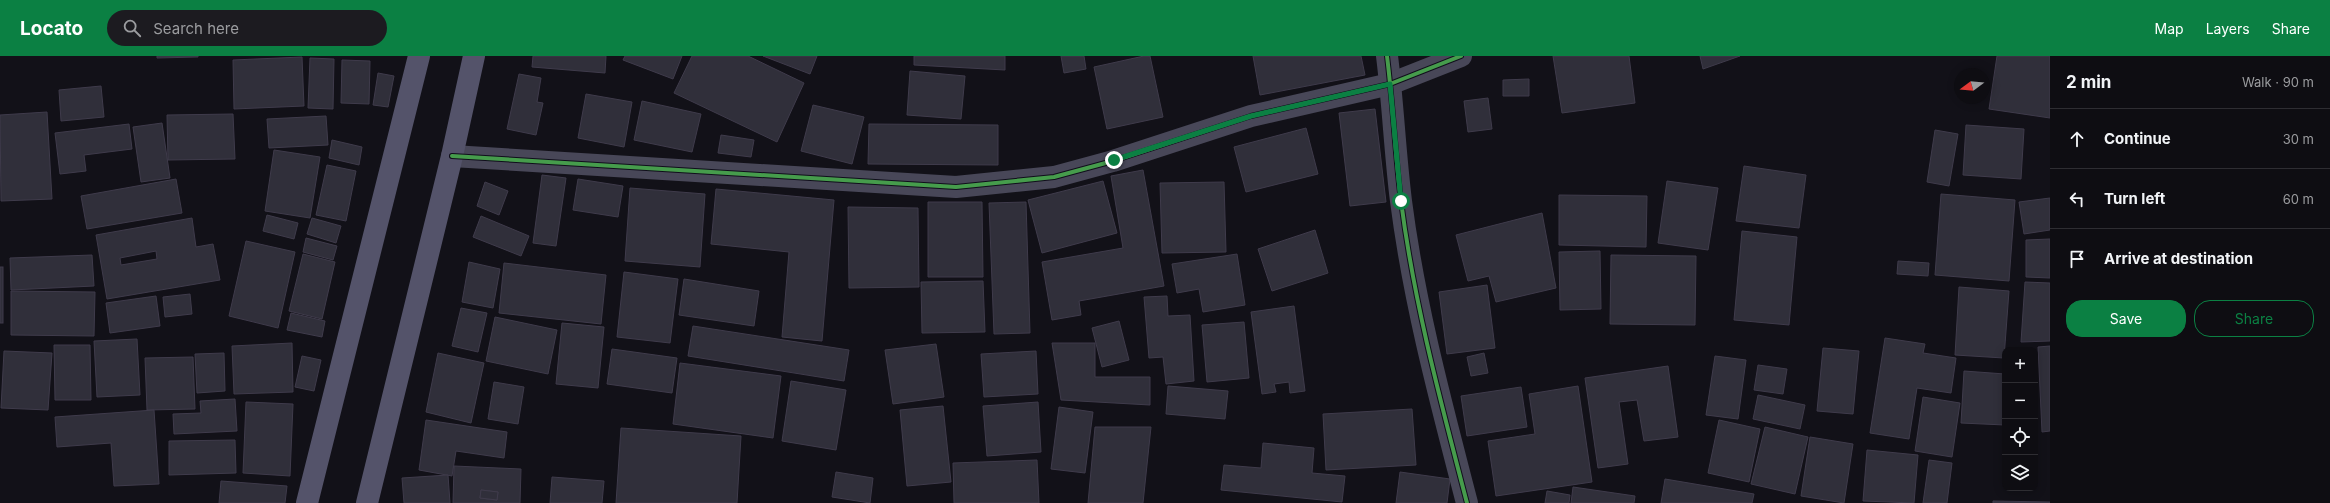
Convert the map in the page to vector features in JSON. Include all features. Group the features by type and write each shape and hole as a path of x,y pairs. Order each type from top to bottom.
{"main road":[{"path":"307,503 419,56"},
{"path":"367,503 452,156 474,56"}],"street":[{"path":"1387,56 1401,201 1415,287 1434,375 1467,503"},
{"path":"452,156 956,187 1006,183 1054,177 1114,160 1251,116 1390,84 1461,56"}],"building":[{"path":"157,56 198,56 198,57 157,58"},
{"path":"533,56 606,56 605,73 532,67"},
{"path":"625,56 682,56 673,79 623,60"},
{"path":"692,56 748,56 804,83 777,142 674,93"},
{"path":"763,56 817,56 810,74"},
{"path":"914,56 1005,56 1005,70 914,65"},
{"path":"1061,56 1084,56 1086,69 1064,73"},
{"path":"1150,56 1163,117 1107,129 1094,67"},
{"path":"1253,56 1361,56 1365,75 1260,95"},
{"path":"1553,56 1629,56 1635,103 1562,113"},
{"path":"1700,56 1740,56 1703,69"},
{"path":"1997,56 2050,56 2050,118 1989,109"},
{"path":"302,57 304,106 234,109 233,60"},
{"path":"310,58 334,59 333,109 308,108"},
{"path":"342,60 370,61 369,104 341,103"},
{"path":"910,71 965,76 961,119 907,115"},
{"path":"378,73 394,76 388,107 373,105"},
{"path":"519,74 541,78 537,102 543,103 536,135 507,129"},
{"path":"1529,79 1529,96 1503,96 1503,80"},
{"path":"101,86 104,117 61,121 59,90"},
{"path":"586,94 632,102 624,147 578,138"},
{"path":"1488,98 1492,129 1468,132 1464,101"},
{"path":"642,101 701,114 692,152 634,140"},
{"path":"813,105 864,117 852,164 801,151"},
{"path":"1375,109 1386,202 1350,206 1339,113"},
{"path":"47,112 52,199 1,201 0,115"},
{"path":"233,114 235,159 168,160 167,115"},
{"path":"326,116 328,145 269,148 267,119"},
{"path":"162,123 170,178 141,182 133,127"},
{"path":"129,124 132,149 84,155 86,171 60,174 55,133"},
{"path":"869,124 998,125 998,165 868,164"},
{"path":"1966,125 2024,129 2021,179 1963,175"},
{"path":"1306,128 1318,174 1246,192 1234,147"},
{"path":"1935,130 1958,134 1949,186 1927,182"},
{"path":"721,135 754,140 751,157 718,153"},
{"path":"332,140 362,147 359,165 329,158"},
{"path":"274,150 320,157 310,218 265,211"},
{"path":"327,165 356,171 346,221 316,215"},
{"path":"1744,166 1806,175 1799,228 1736,221"},
{"path":"1143,170 1164,286 1079,301 1081,315 1052,320 1042,262 1123,248 1111,176"},
{"path":"542,175 566,178 556,246 533,243"},
{"path":"176,179 182,213 87,229 81,196"},
{"path":"578,179 623,186 618,217 573,210"},
{"path":"1103,181 1117,233 1042,253 1028,200"},
{"path":"1667,181 1718,188 1708,250 1658,243"},
{"path":"485,182 508,191 499,215 477,206"},
{"path":"1224,182 1226,252 1162,253 1160,183"},
{"path":"630,188 705,194 700,267 625,261"},
{"path":"716,189 834,200 822,341 782,337 789,252 711,244"},
{"path":"1941,194 2015,200 2009,281 1935,275"},
{"path":"1559,195 1647,196 1646,247 1559,245"},
{"path":"2050,198 2050,230 2024,234 2019,202"},
{"path":"928,202 982,202 983,277 928,277"},
{"path":"1026,202 1030,333 994,334 989,203"},
{"path":"848,207 918,208 919,287 849,288"},
{"path":"1542,213 1556,288 1496,302 1489,276 1468,281 1456,235"},
{"path":"267,215 298,223 294,239 263,231"},
{"path":"481,216 529,236 521,256 473,237"},
{"path":"192,218 196,247 213,244 220,280 107,299 96,235","holes":["156,251 157,259 121,265 120,258"]},
{"path":"312,218 341,226 336,243 307,234"},
{"path":"1315,230 1328,273 1272,291 1258,249"},
{"path":"1742,231 1797,237 1789,325 1734,320"},
{"path":"306,238 337,246 333,260 303,252"},
{"path":"2050,239 2050,278 2026,277 2026,240"},
{"path":"246,241 295,252 278,328 229,316"},
{"path":"1600,251 1601,309 1560,310 1559,252"},
{"path":"303,254 335,262 322,319 289,311"},
{"path":"1237,254 1245,305 1203,312 1199,289 1177,293 1172,264"},
{"path":"92,255 94,286 11,290 10,258"},
{"path":"1611,255 1696,256 1695,325 1610,324"},
{"path":"1898,261 1929,263 1928,276 1897,274"},
{"path":"469,262 500,269 493,308 462,302"},
{"path":"504,263 606,275 601,324 499,313"},
{"path":"0,267 3,267 3,323 0,323"},
{"path":"624,272 678,279 670,343 617,337"},
{"path":"684,279 759,291 754,326 679,315"},
{"path":"983,281 985,332 922,333 921,282"},
{"path":"2025,282 2050,283 2050,341 2021,342"},
{"path":"1487,285 1495,348 1447,354 1439,292"},
{"path":"1959,287 2009,291 2005,347 2002,347 2002,358 1955,355"},
{"path":"11,291 95,292 94,336 11,335"},
{"path":"190,294 192,314 165,317 163,297"},
{"path":"156,296 160,326 110,333 106,303"},
{"path":"1167,296 1168,316 1190,315 1194,381 1166,384 1163,357 1149,358 1144,297"},
{"path":"1294,306 1305,391 1290,393 1289,382 1274,384 1276,392 1262,394 1251,312"},
{"path":"461,308 487,313 478,352 452,346"},
{"path":"291,313 325,321 322,337 287,330"},
{"path":"495,317 557,330 548,374 486,361"},
{"path":"1119,321 1129,360 1102,367 1092,328"},
{"path":"1244,322 1249,378 1207,382 1202,325"},
{"path":"562,323 604,327 598,388 556,384"},
{"path":"693,326 849,350 844,381 688,356"},
{"path":"1885,338 1925,344 1923,353 1956,358 1951,393 1917,388 1909,439 1870,433"},
{"path":"137,339 140,395 97,397 94,341"},
{"path":"292,343 293,392 234,394 232,346"},
{"path":"1052,343 1095,343 1095,377 1150,377 1150,405 1061,400"},
{"path":"936,344 944,397 893,404 885,350"},
{"path":"54,345 90,345 91,400 55,400"},
{"path":"2050,346 2050,431 2042,432 2038,347"},
{"path":"1823,348 1859,351 1853,414 1817,411"},
{"path":"612,349 677,358 672,393 607,384"},
{"path":"4,351 52,353 48,410 1,408"},
{"path":"1036,351 1038,394 984,397 981,354"},
{"path":"224,353 225,391 197,393 195,354"},
{"path":"438,353 484,363 471,423 426,412"},
{"path":"1484,353 1488,373 1471,376 1467,357"},
{"path":"302,356 321,360 314,391 295,387"},
{"path":"1715,356 1746,360 1738,419 1706,415"},
{"path":"193,357 195,409 147,410 145,358"},
{"path":"680,363 781,376 773,438 673,424"},
{"path":"1758,365 1787,369 1783,394 1754,390"},
{"path":"1668,366 1678,437 1644,441 1637,400 1619,402 1628,464 1598,468 1585,378"},
{"path":"1964,371 2002,374 2002,425 1961,423"},
{"path":"791,381 846,390 836,450 782,441"},
{"path":"494,382 524,387 518,424 488,419"},
{"path":"1168,386 1228,391 1225,419 1166,414"},
{"path":"1578,386 1592,482 1496,496 1488,441 1535,434 1529,394"},
{"path":"1521,387 1527,427 1467,436 1461,396"},
{"path":"1758,395 1805,405 1800,429 1753,419"},
{"path":"1923,397 1960,403 1952,457 1915,451"},
{"path":"235,399 237,431 174,434 173,414 201,413 200,401"},
{"path":"246,402 293,404 290,476 243,473"},
{"path":"1038,402 1041,452 987,456 983,406"},
{"path":"943,406 951,482 907,486 900,410"},
{"path":"1059,407 1093,412 1085,473 1051,469"},
{"path":"1412,409 1416,465 1326,470 1323,414"},
{"path":"154,410 159,484 114,486 111,443 57,447 55,417"},
{"path":"426,420 507,432 504,458 456,451 452,476 419,470"},
{"path":"1719,420 1760,429 1749,482 1708,473"},
{"path":"1095,427 1151,427 1143,503 1088,503"},
{"path":"1765,427 1808,437 1795,494 1751,484"},
{"path":"621,428 741,436 737,503 616,503"},
{"path":"1810,437 1853,444 1844,503 1801,496"},
{"path":"235,440 236,473 169,475 169,441"},
{"path":"1263,443 1314,448 1312,473 1345,476 1342,502 1221,490 1224,465 1261,468"},
{"path":"1867,450 1918,455 1914,503 1863,501"},
{"path":"1037,460 1039,503 954,503 953,463"},
{"path":"1929,460 1952,463 1947,503 1923,503"},
{"path":"454,466 521,469 520,503 453,503","holes":["481,490 498,492 497,500 480,498"]},
{"path":"836,472 873,478 870,503 832,497"},
{"path":"1400,472 1450,479 1447,503 1396,503"},
{"path":"448,475 450,503 404,503 402,478"},
{"path":"552,477 604,481 602,503 550,503"},
{"path":"1665,479 1754,494 1752,503 1661,503"},
{"path":"221,481 287,486 285,503 219,503"},
{"path":"1573,487 1635,496 1634,503 1571,503"},
{"path":"481,490 498,492 497,500 480,498"},
{"path":"1547,491 1570,495 1569,503 1545,503"},
{"path":"1993,501 2050,502 2050,503 1993,503"}],"cycle path":[{"path":"1387,56 1401,201 1413,277 1429,353 1467,503"},
{"path":"452,156 956,187 1054,177 1113,161 1251,116 1390,84 1461,56"}],"route":[{"path":"1114,160 1251,116 1390,84 1401,201"}]}
